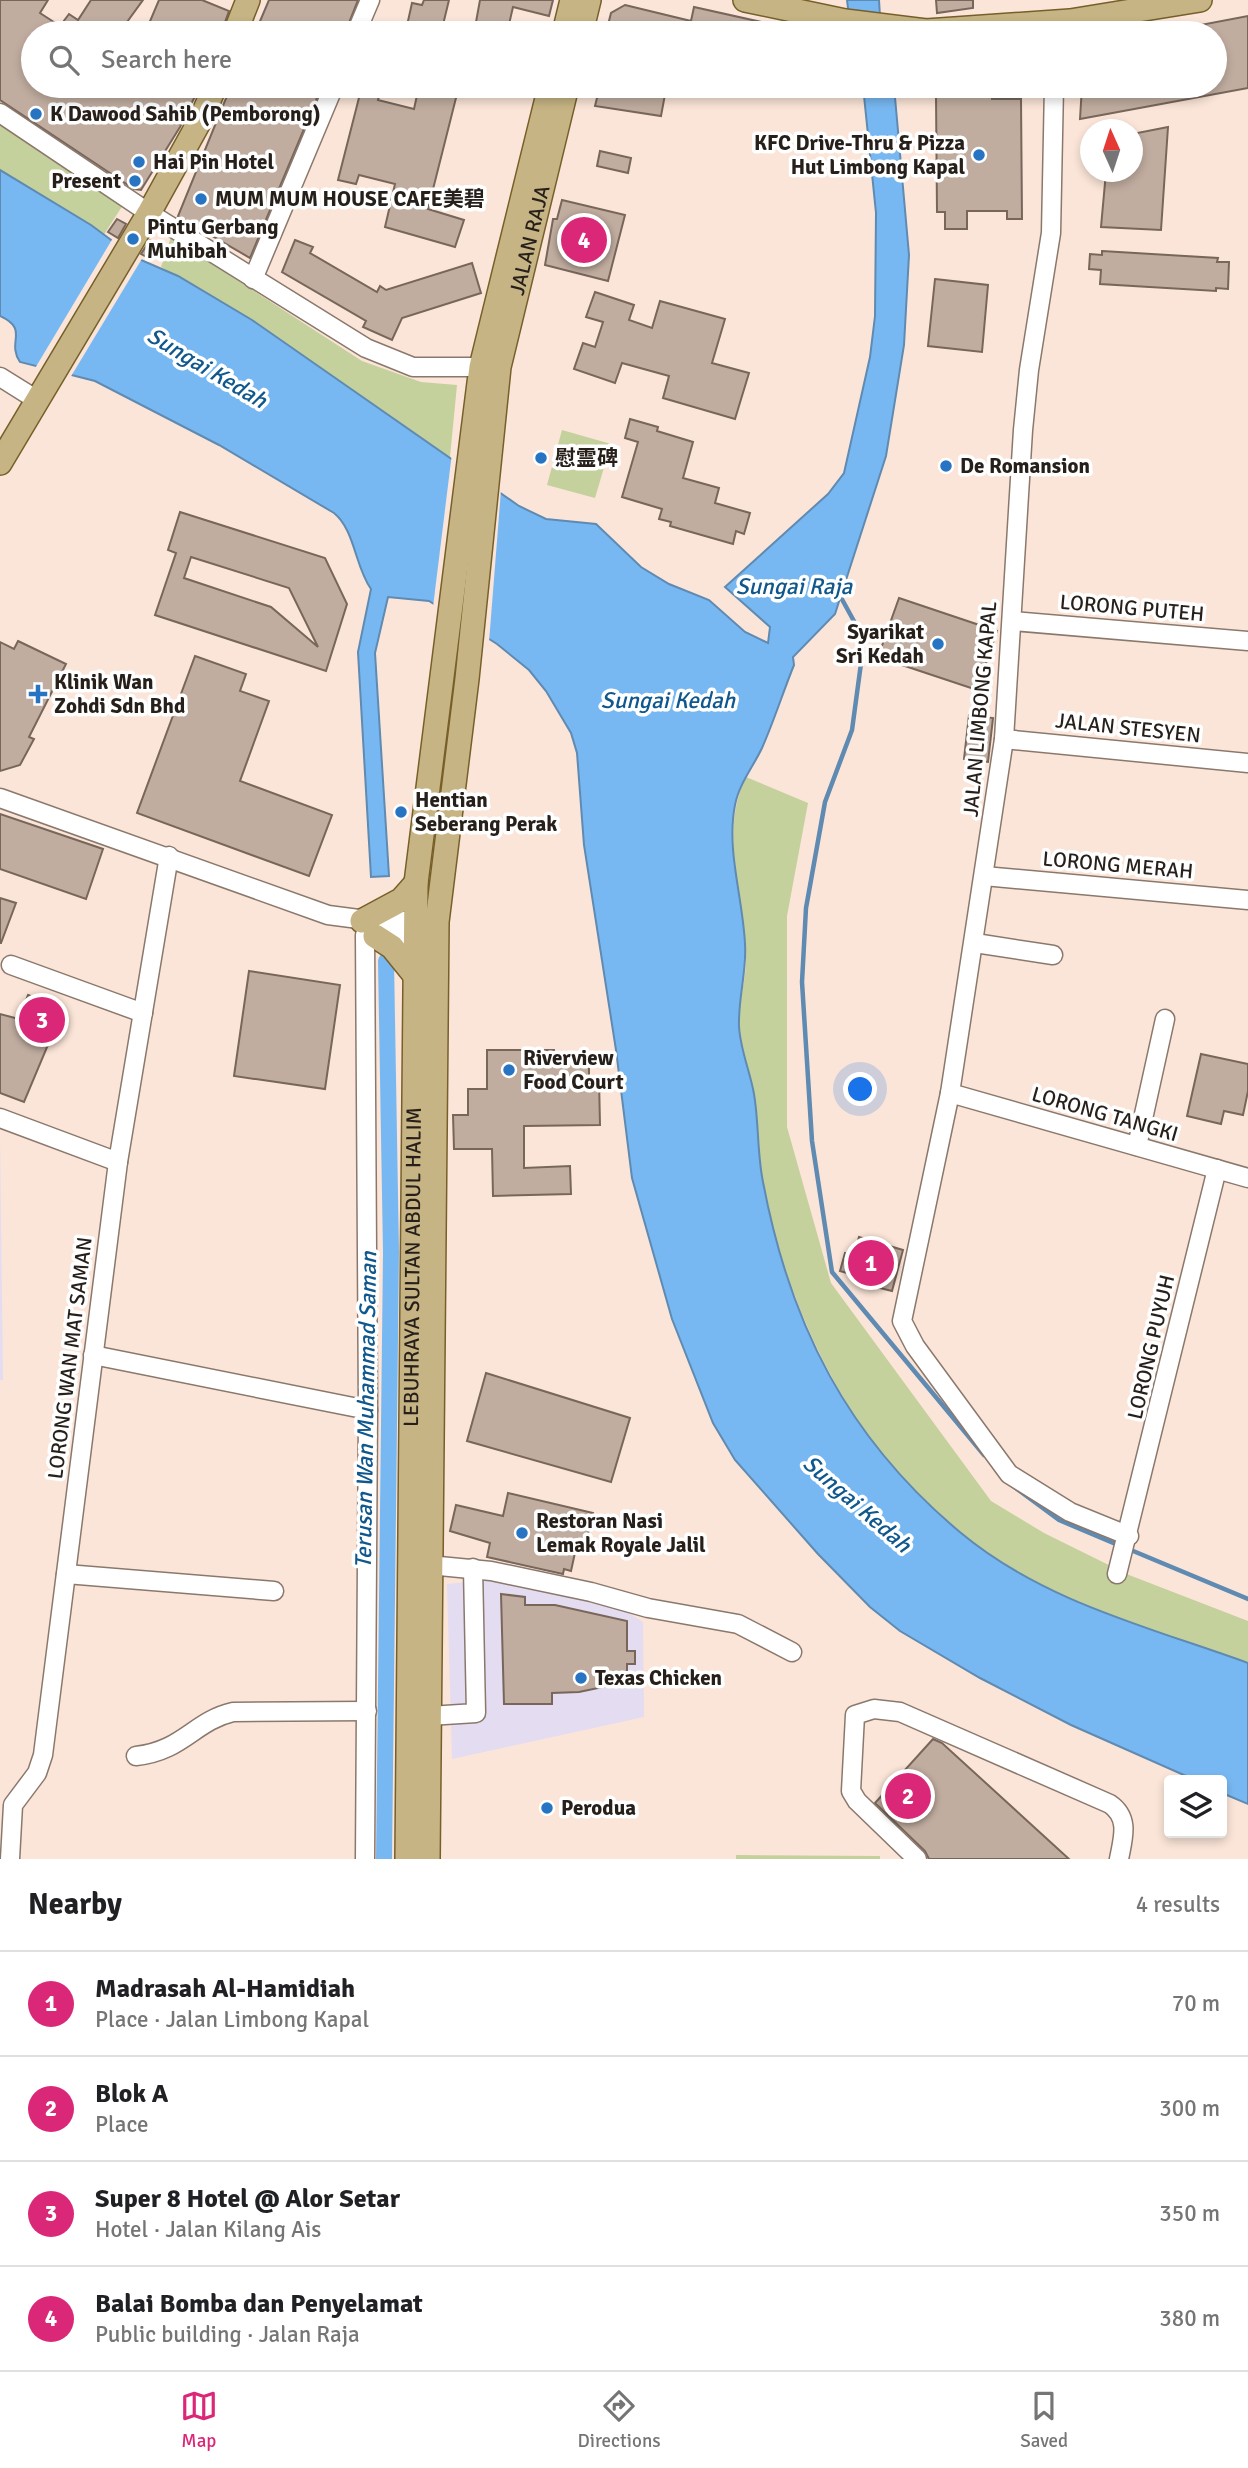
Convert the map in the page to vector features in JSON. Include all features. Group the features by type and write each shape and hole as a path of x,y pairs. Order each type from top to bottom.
{"main road":[{"path":"745,0 845,21"},
{"path":"1098,21 1200,0"},
{"path":"239,21 246,1"},
{"path":"572,21 585,1"},
{"path":"582,21 585,1"},
{"path":"0,463 144,220 210,98"},
{"name":"JALAN RAJA","path":"486,395 547,98"},
{"name":"JALAN RAJA","path":"490,367 565,98"},
{"name":"LEBUHRAYA SULTAN ABDUL HALIM","path":"429,1859 425,929 416,883 441,676 486,395"},
{"name":"LEBUHRAYA SULTAN ABDUL HALIM","path":"407,1859 413,973 425,929 467,679 486,395"},
{"path":"413,973 392,947 367,930 416,883"}],"street":[{"path":"361,21 370,0"},
{"path":"253,279 329,98"},
{"name":"JALAN LIMBONG KAPAL","path":"1054,98 1051,233 1025,406 1004,738 975,943 950,1093 902,1312 905,1330 1009,1474 1070,1512 1123,1554"},
{"path":"0,113 144,220 253,279 366,348 413,367 490,367"},
{"path":"0,377 41,394"},
{"name":"LORONG PUTEH","path":"1012,621 1248,641"},
{"name":"JALAN STESYEN","path":"1004,738 1248,763"},
{"path":"0,798 169,856 367,930 425,929"},
{"name":"LORONG WAN MAT SAMAN","path":"10,1859 13,1805 37,1773 43,1755 118,1162 169,856"},
{"name":"LORONG MERAH","path":"984,876 1248,900"},
{"path":"365,1859 367,930"},
{"path":"975,943 1053,955"},
{"path":"10,965 143,1013"},
{"path":"1138,1146 1166,1019"},
{"name":"LORONG TANGKI","path":"950,1093 1248,1178"},
{"path":"0,1118 118,1162"},
{"name":"LORONG PUYUH","path":"1123,1554 1217,1169"},
{"path":"93,1355 368,1410"},
{"path":"429,1565 473,1568 591,1592 648,1608 738,1624 792,1652"},
{"path":"429,1716 476,1713 473,1568"},
{"path":"66,1574 274,1591"},
{"path":"917,1859 857,1801 851,1791 855,1715 874,1709 900,1712 1110,1804 1119,1811 1124,1825 1119,1859"},
{"path":"136,1756 171,1748 213,1719 233,1712 367,1711"}],"shaded area":[{"path":"0,1136 3,1380 0,1380"},
{"path":"498,1579 627,1612 643,1622 644,1717 452,1759 447,1584"}],"green space":[{"path":"0,124 123,205 103,236 0,170"},
{"path":"171,237 362,361 421,382 457,385 450,457 252,320 161,267"},
{"path":"562,430 611,444 595,498 547,485"},
{"path":"746,777 808,803 787,916 787,1127 831,1283 991,1501 1044,1533 1129,1575 1248,1621 1248,1663 1060,1595 980,1549 932,1509 890,1464 854,1414 823,1360 798,1304 778,1245 763,1184 754,1093 740,1035 746,963 734,822"},
{"path":"736,1855 880,1856 880,1859 736,1859"}],"water":[{"path":"847,0 879,0 880,21 850,21"},
{"name":"Sungai Kedah","path":"864,98 895,98 909,255 904,345 886,456 835,614 793,657 794,665 771,727 737,797 733,822 732,839 745,944 740,1035 754,1094 761,1171 775,1234 789,1284 830,1376 886,1459 921,1497 993,1557 1062,1595 1248,1663 1248,1804 1227,1795 1227,1775 1184,1775 1071,1725 980,1678 900,1631 870,1607 818,1554 735,1460 713,1423 672,1319 632,1178 616,1050 584,845 577,753 571,733 546,691 529,670 497,644 429,601 388,597 375,653 389,876 371,877 358,652 371,589 346,529 334,513 219,445 95,381 20,362 16,355 14,326 0,316 0,170 91,225 134,257 178,276 252,320 519,506 546,519 596,524 641,567 669,584 709,600 745,632 768,643 770,627 725,587 828,494 844,473 870,357 875,316 876,213"}],"pier":[{"path":"113,238 143,257 70,378 34,370"},
{"path":"452,453 501,490 489,642 433,607"}],"building":[{"path":"0,0 48,0 40,13 52,21 21,21 21,98 194,98 180,127 141,190 134,189 0,100"},
{"path":"91,0 143,0 128,21 64,21 69,14 78,20"},
{"path":"159,0 202,0 229,11 225,21 150,21"},
{"path":"269,0 358,0 350,21 260,21"},
{"path":"424,0 449,0 444,21 408,21 412,3 422,5"},
{"path":"480,0 553,0 549,16 513,7 510,21 476,21"},
{"path":"936,0 973,0 973,8 937,13"},
{"path":"625,5 691,21 609,21 611,13"},
{"path":"694,7 757,21 691,21"},
{"path":"1248,16 1248,88 1227,92 1227,21 1222,21"},
{"path":"226,98 317,98 250,258 178,216"},
{"path":"359,98 379,98 414,109 416,98 456,98 428,209 464,220 455,247 385,227 395,184 359,175 356,184 338,180"},
{"path":"597,98 664,98 661,116 595,106"},
{"name":"KFC Drive-Thru & Pizza Hut Limbong Kapal","path":"936,98 1021,99 1022,219 1007,219 1007,211 967,211 967,229 945,229 945,212 937,212"},
{"path":"1081,98 1194,98 1080,119"},
{"path":"1168,127 1161,230 1101,227 1105,182 1143,182 1143,132"},
{"path":"600,151 631,158 628,173 597,166"},
{"path":"562,200 625,215 608,281 545,265 553,219 557,219"},
{"path":"117,219 126,224 118,238 108,232"},
{"path":"150,240 159,245 150,259 141,254"},
{"path":"295,240 313,247 310,253 377,292 380,286 386,290 472,263 481,293 402,318 392,340 363,327 366,321 282,272"},
{"path":"1102,251 1218,258 1217,262 1229,262 1228,289 1216,288 1216,291 1100,284 1101,270 1089,269 1090,254 1102,255"},
{"path":"935,279 988,285 982,352 928,346"},
{"path":"595,292 634,305 629,320 652,328 660,301 725,319 712,363 749,373 735,419 663,398 669,376 622,363 615,383 574,369 583,343 595,347 603,322 586,317"},
{"path":"630,419 693,442 683,478 719,488 715,503 750,513 744,534 736,531 733,544 670,526 671,522 659,519 662,509 622,497 638,442 625,438"},
{"path":"180,512 325,558 347,604 326,671 155,615 176,553 168,550","holes":["191,557 289,588 318,647 271,607 184,578"]},
{"name":"Syarikat Sri Kedah","path":"899,598 997,631 977,690 878,657"},
{"path":"18,641 66,664 29,737 34,739 20,765 0,771 0,642 14,649"},
{"path":"195,656 246,674 240,691 269,701 240,781 332,815 309,876 137,813"},
{"path":"969,715 993,718 988,762 964,759"},
{"path":"0,814 103,849 86,899 0,869"},
{"path":"0,898 16,903 1,943 0,943"},
{"path":"249,971 340,985 325,1089 234,1076"},
{"path":"28,995 63,1009 24,1102 0,1093 0,1014 19,1019"},
{"path":"487,1050 554,1050 555,1057 589,1057 589,1079 599,1079 600,1125 524,1126 524,1168 570,1166 571,1194 493,1196 492,1149 454,1149 453,1115 468,1115 468,1089 487,1089"},
{"path":"1201,1054 1248,1064 1248,1091 1243,1115 1224,1111 1221,1124 1187,1116"},
{"path":"859,1237 903,1250 892,1291 868,1285 869,1279 840,1271 845,1253 854,1256"},
{"path":"486,1373 630,1418 611,1482 467,1441"},
{"name":"Restoran Nasi Lemak Royale Jalil","path":"508,1493 593,1513 586,1541 578,1539 571,1571 564,1569 563,1574 487,1557 490,1543 450,1531 456,1505 503,1516"},
{"path":"501,1594 525,1597 525,1605 555,1605 627,1621 627,1651 635,1651 635,1664 627,1664 627,1682 579,1692 552,1693 552,1704 504,1704"},
{"path":"933,1739 942,1743 1069,1859 929,1859 925,1851 875,1803"}],"waterway":[{"name":"Sungai Raja","path":"838,592 861,634 862,656 852,730 825,802 806,908 802,982 812,1141 832,1272 984,1455"},
{"name":"Terusan Wan Muhammad Saman","path":"384,1859 391,1252 386,961"},
{"path":"1005,1480 1059,1520 1118,1545"},
{"path":"1126,1548 1248,1599"}],"place":[{"name":"K Dawood Sahib (Pemborong)","path":"36,114"},
{"name":"KFC Drive-Thru & Pizza Hut Limbong Kapal","path":"979,155"},
{"name":"Hai Pin Hotel","path":"139,162"},
{"name":"Present","path":"135,181"},
{"name":"MUM MUM HOUSE CAFE美碧","path":"201,199"},
{"name":"Pintu Gerbang Muhibah","path":"133,239"},
{"name":"Balai Bomba dan Penyelamat","path":"584,240"},
{"name":"慰霊碑","path":"541,458"},
{"name":"De Romansion","path":"946,466"},
{"name":"Syarikat Sri Kedah","path":"938,644"},
{"name":"Klinik Wan Zohdi Sdn Bhd","path":"38,694"},
{"name":"Hentian Seberang Perak","path":"401,812"},
{"name":"Super 8 Hotel @ Alor Setar","path":"42,1020"},
{"name":"Riverview Food Court","path":"509,1070"},
{"name":"Madrasah Al-Hamidiah","path":"871,1263"},
{"name":"Restoran Nasi Lemak Royale Jalil","path":"522,1533"},
{"name":"Texas Chicken","path":"581,1678"},
{"name":"Blok A","path":"908,1796"},
{"name":"Perodua","path":"547,1808"}]}
